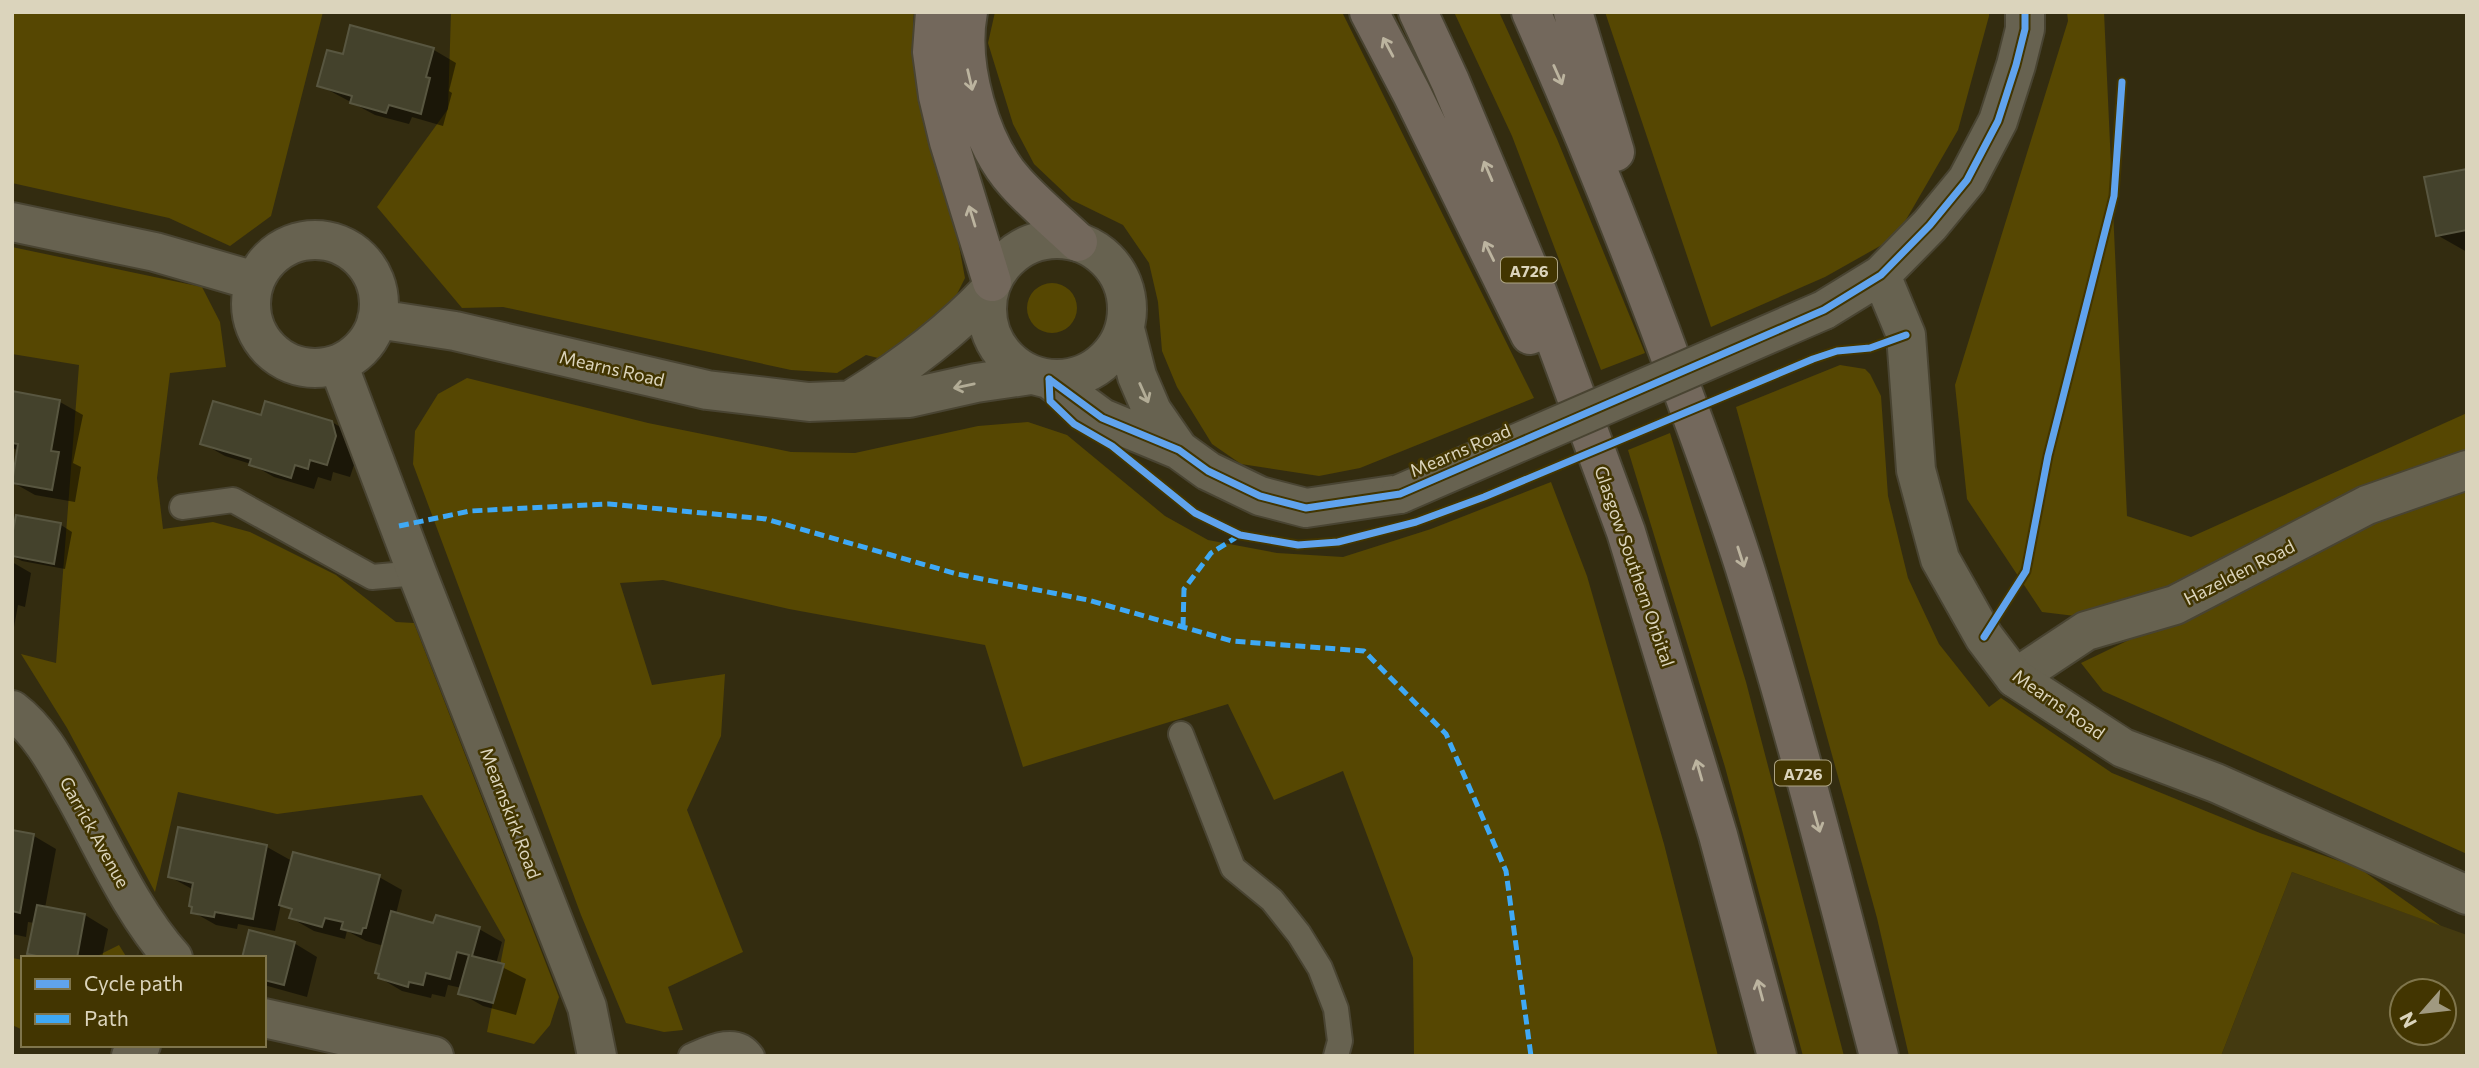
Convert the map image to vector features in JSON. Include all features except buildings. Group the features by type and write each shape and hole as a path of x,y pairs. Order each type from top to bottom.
{"highway":[{"path":"934,12 932,52 938,96 990,286"},
{"path":"968,12 966,58 986,134 1015,182 1078,242"},
{"path":"1369,12 1412,94 1626,532"},
{"name":"Glasgow Southern Orbital","path":"1418,12 1530,272 1626,532 1718,835 1777,1056"},
{"name":"A726","path":"1531,12 1620,221 1720,492 1751,587 1879,1056"},
{"path":"1573,12 1720,492"}],"street":[{"path":"1881,275 1930,225 1967,180 1998,121 2025,29 2025,12"},
{"path":"12,222 155,252 255,281"},
{"path":"849,401 909,362 946,333 990,286 1002,264 1018,250 1037,242 1058,239 1078,242 1108,261 1119,276 1125,293 1125,329 1114,351 1096,368 1074,377 1040,377 1016,367 994,341 986,307 990,286"},
{"path":"309,240 330,241 350,250 366,264 376,283 380,304 377,319 367,342 353,356 338,364 313,369 291,364 273,354 259,337 251,317 250,295 255,281 270,257 288,245 309,240"},
{"name":"Mearns Road","path":"377,319 456,331 707,390 809,402 909,398 976,383 1040,377 1102,418 1179,450 1208,471 1260,496 1306,508 1400,494 1824,310 1881,275 1906,335 1916,470 1940,559 1984,637 2015,678 2123,747 2216,783 2467,895"},
{"name":"Mearns Road","path":"1125,329 1137,376 1152,411 1179,450"},
{"name":"Mearnskirk Road","path":"338,364 587,1007 597,1056"},
{"name":"Hazelden Road","path":"2015,678 2086,631 2175,605 2367,505 2467,470"},
{"name":"Garrick Avenue","path":"12,710 30,723 56,763 134,903 172,956"},
{"path":"266,1018 435,1056"}],"lane":[{"path":"182,507 233,500 372,577 417,573"},
{"path":"1181,734 1233,869 1272,900 1299,934 1320,968 1336,1009 1340,1041 1336,1056"},
{"path":"691,1056 731,1043 747,1048 752,1056"}],"shaded area":[{"path":"12,12 323,12 271,216 230,246 169,218 12,183"},
{"path":"451,12 914,12 921,100 957,235 965,278 957,294 917,337 878,358 866,355 837,373 791,370 503,307 462,308 377,207 448,109"},
{"path":"995,12 1342,12 1534,398 1360,468 1319,476 1241,464 1212,444 1177,387 1162,351 1158,302 1149,263 1123,225 1072,200 1034,164 1013,124 988,43"},
{"path":"1454,12 1499,12 1557,139 1645,353 1601,370 1512,136"},
{"path":"1605,12 1989,12 1989,16 1958,130 1896,237 1825,277 1711,327"},
{"path":"2067,12 2104,12 2127,516 2191,537 2467,413 2467,854 2103,691 2081,663 2158,626 2042,612 1967,499 1955,385 2068,21"},
{"path":"12,247 202,287 220,322 226,367 170,373 157,478 163,529 213,522 250,532 336,575 396,622 414,623 559,997 550,1025 534,1044 487,1032 505,940 422,795 277,814 178,792 155,892 67,728 21,654 56,663 79,365 12,354"},
{"path":"1052,283 1070,290 1077,308 1070,326 1052,333 1034,326 1027,308 1034,290"},
{"path":"1840,365 1865,369 1881,396 1888,496 1908,578 1939,644 1989,707 2001,698 2112,773 2260,833 2359,868 2441,926 2292,872 2221,1056 1909,1056 1877,918 1736,407"},
{"path":"467,378 648,423 791,452 855,453 978,426 1028,422 1067,435 1165,516 1208,540 1277,553 1343,557 1431,529 1551,482 1587,576 1664,844 1718,1056 1414,1056 1413,958 1343,771 1274,800 1228,704 1023,767 985,645 789,609 663,580 620,583 652,685 725,674 721,736 687,810 743,952 668,987 683,1030 664,1032 626,1023 581,915 413,464 415,431 438,394"},
{"path":"1670,433 1746,682 1844,1056 1803,1056 1725,767 1628,450"},
{"path":"2292,872 2467,935 2467,1040 2464,1056 2221,1056"},
{"path":"119,945 126,956 97,956"},
{"path":"12,958 21,960 21,1029 12,1025"}],"marked path":[{"path":"399,526 470,511 609,504 766,519 957,574 1088,600 1232,641 1364,651 1446,734 1506,871 1531,1056"},
{"path":"1183,627 1184,589 1211,553 1240,535"}],"cycle path":[{"path":"1049,379 1102,418 1179,450 1208,471 1260,496 1306,508 1400,494 1824,310 1881,275 1930,225 1967,180 1998,121 2025,29 2025,12"},
{"path":"1984,637 2026,571 2048,456 2114,196 2122,82"},
{"path":"1049,379 1050,401 1074,424 1112,446 1195,513 1240,535 1298,545 1338,542 1416,522 1484,497 1813,359 1837,351 1870,348 1906,335"}]}
